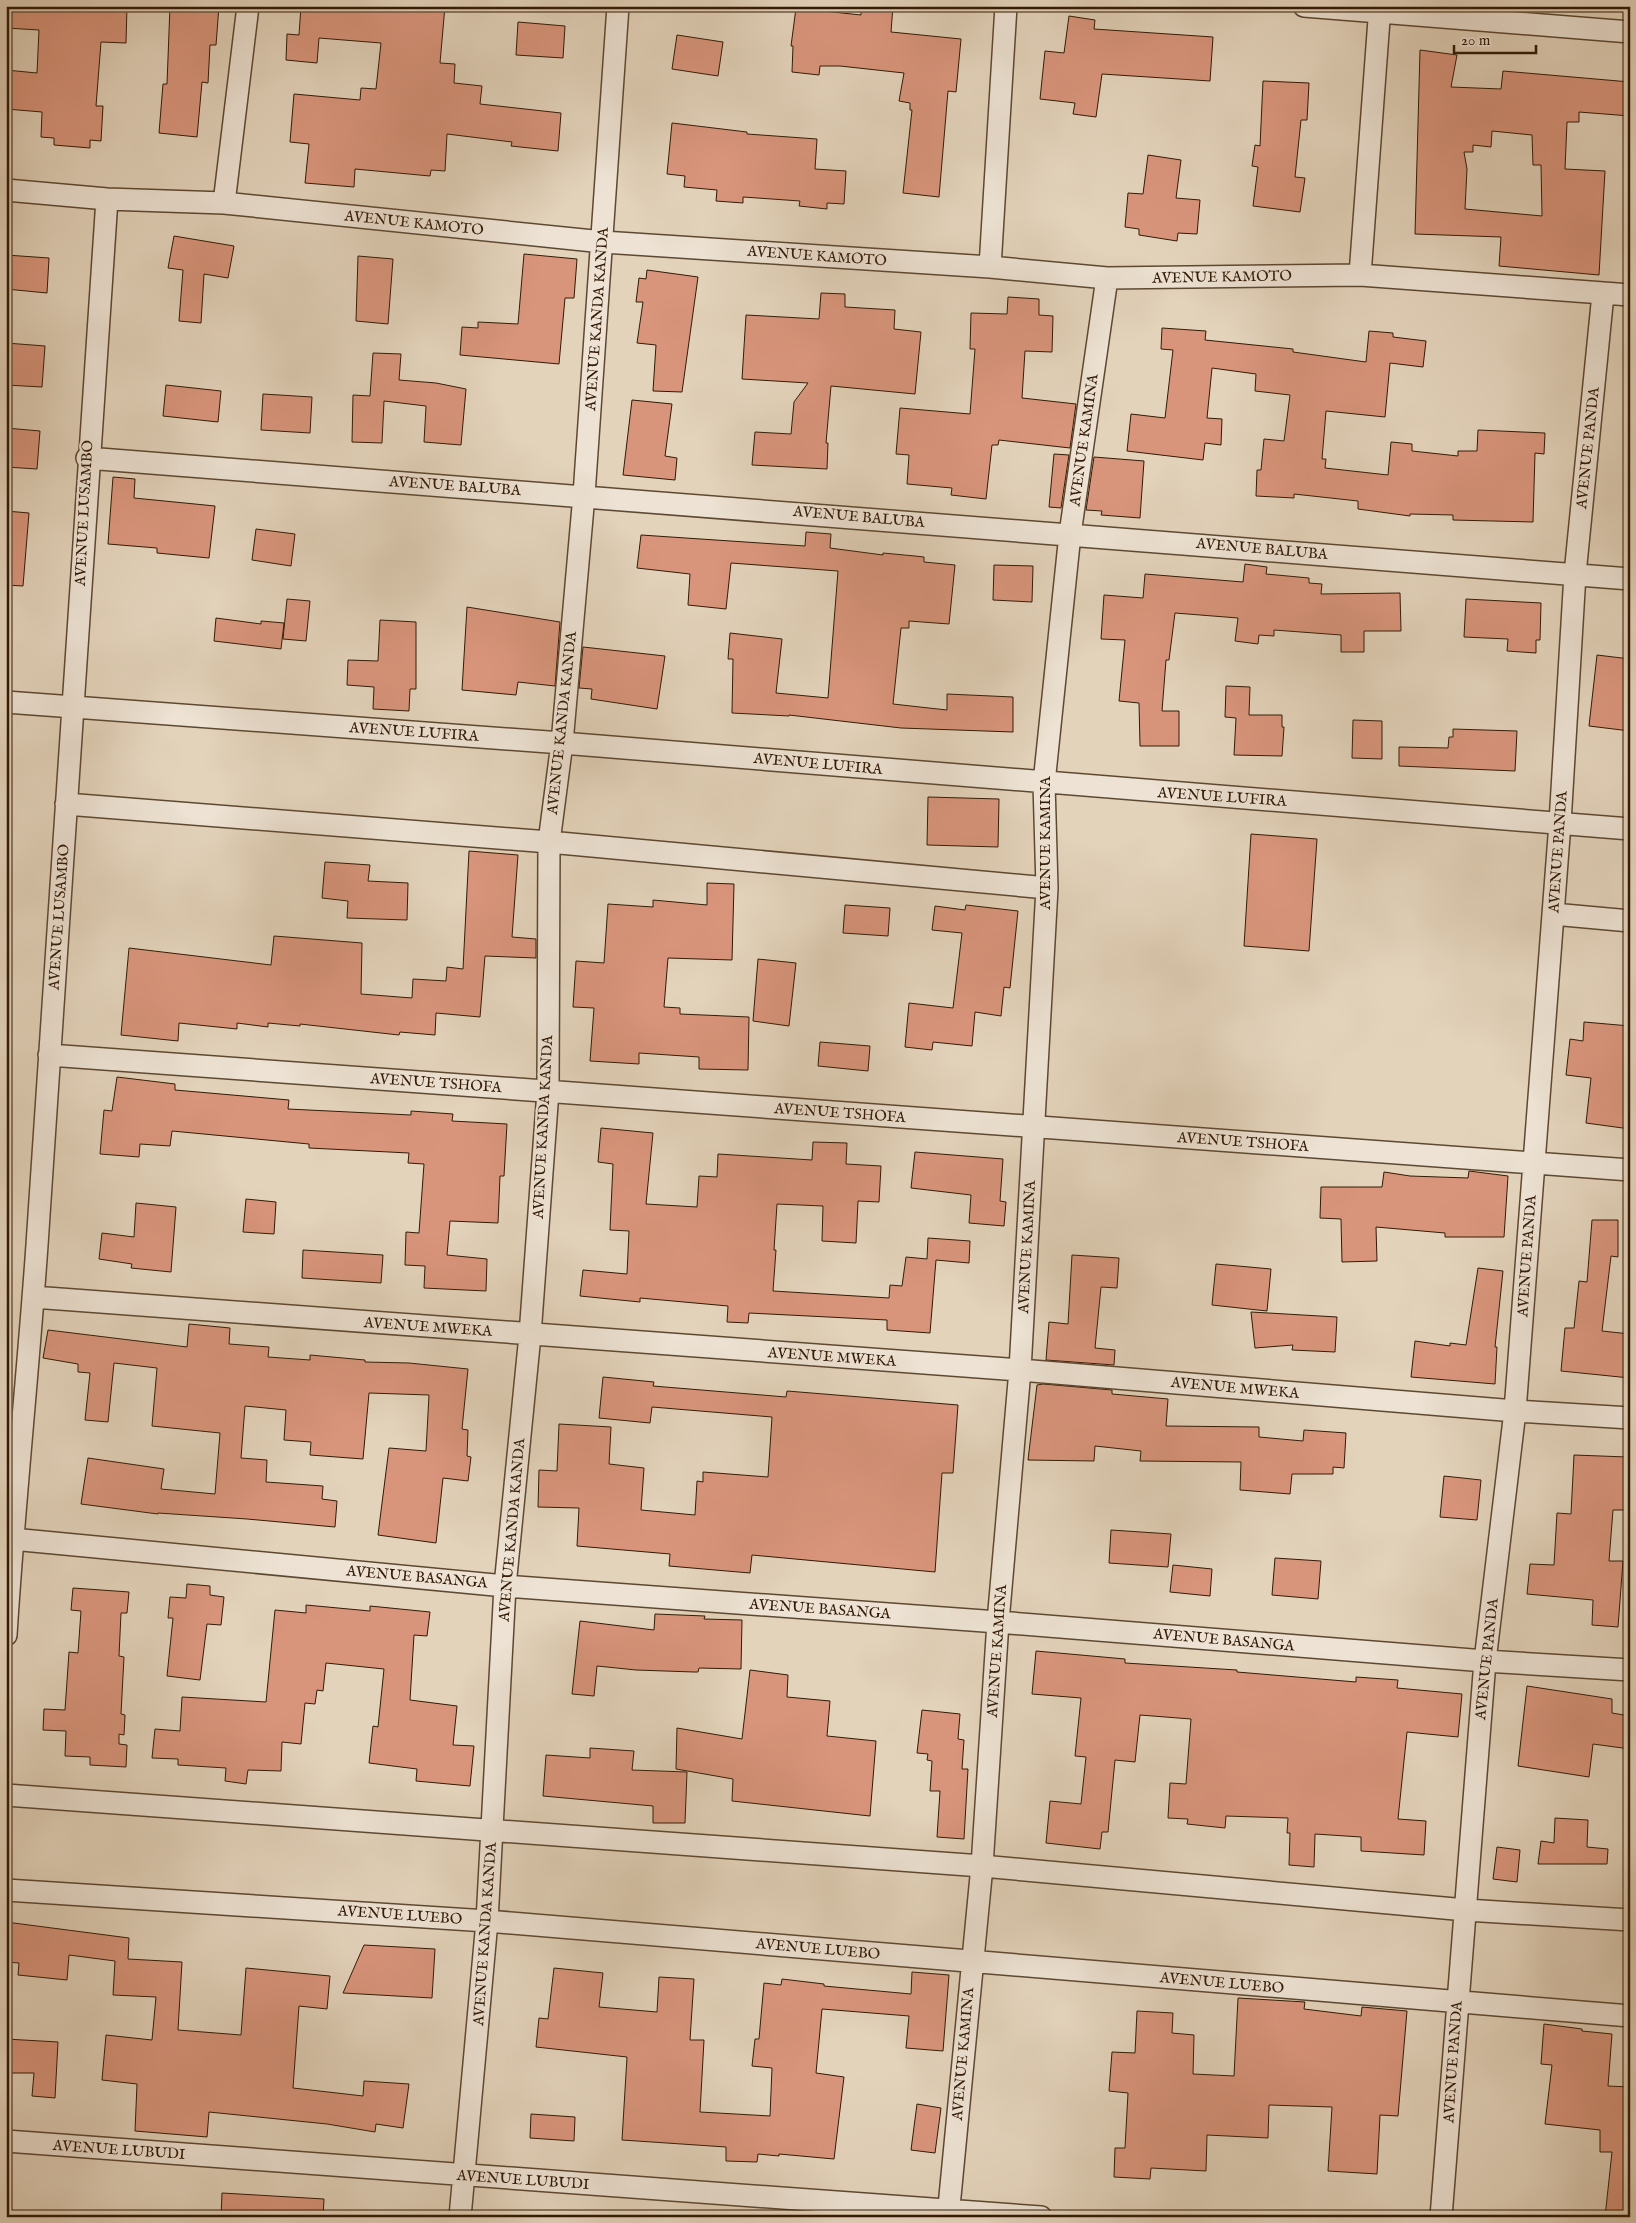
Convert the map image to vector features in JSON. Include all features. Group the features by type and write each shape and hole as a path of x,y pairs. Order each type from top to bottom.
{"street":[{"path":"224,204 248,6"},
{"name":"AVENUE KANDA KANDA","path":"460,2217 487,1921 505,1586 530,1335 548,1091 548,842 562,743 584,495 618,6"},
{"path":"990,267 1006,6"},
{"path":"1304,6 1380,9 1630,32"},
{"path":"1360,275 1380,9"},
{"name":"AVENUE KAMOTO","path":"6,190 106,199 224,204 603,242 990,267 1107,278 1360,275 1630,295"},
{"name":"AVENUE LUSAMBO","path":"6,1635 12,1539 33,1297 73,707 87,458 106,199"},
{"name":"AVENUE KAMINA","path":"948,2213 971,1962 982,1866 998,1622 1020,1370 1047,888 1044,783 1070,534 1107,278"},
{"name":"AVENUE PANDA","path":"1441,2217 1485,1661 1515,1411 1560,823 1575,574 1603,294"},
{"name":"AVENUE BALUBA","path":"87,458 584,495 1630,579"},
{"name":"AVENUE LUFIRA","path":"6,702 562,743 1630,829"},
{"path":"66,804 548,842 1047,888"},
{"path":"1553,914 1630,921"},
{"name":"AVENUE TSHOFA","path":"49,1054 1630,1170"},
{"name":"AVENUE MWEKA","path":"33,1297 1020,1370 1515,1411 1630,1418"},
{"name":"AVENUE BASANGA","path":"12,1539 505,1586 998,1622 1485,1661 1630,1670"},
{"path":"6,1796 982,1866 1466,1910 1630,1920"},
{"name":"AVENUE LUEBO","path":"6,1890 487,1921 1630,2016"},
{"name":"AVENUE LUBUDI","path":"6,2142 464,2175 948,2213 1041,2217"}],"building":[{"path":"6,6 127,6 126,43 101,42 96,106 103,106 101,141 90,140 90,148 54,145 54,138 41,137 42,112 6,109 6,70 37,73 39,30 6,28"},
{"path":"170,6 219,6 216,45 210,45 208,83 202,82 197,137 159,133 163,84 167,84"},
{"path":"301,6 445,6 440,63 455,64 454,83 482,86 480,104 561,113 558,151 511,146 512,142 447,134 445,171 431,170 430,176 355,169 354,187 305,183 309,144 290,142 294,94 360,100 361,88 376,89 381,43 319,38 317,63 286,60 287,34 299,35"},
{"path":"861,6 893,6 891,32 961,39 956,92 948,91 939,197 903,193 912,110 910,110 910,103 899,101 904,73 840,66 820,66 819,75 792,72 793,46 791,46 796,8 861,15"},
{"path":"1069,16 1095,20 1094,29 1213,37 1210,81 1102,74 1096,117 1073,114 1075,103 1040,99 1045,51 1064,53"},
{"path":"518,22 565,26 563,58 516,55"},
{"path":"677,35 723,42 718,76 672,69"},
{"path":"1420,50 1457,55 1451,87 1501,89 1503,71 1630,82 1630,116 1579,112 1579,122 1567,122 1565,169 1605,171 1599,275 1499,266 1501,237 1415,234","holes":["1492,131 1532,135 1533,165 1541,165 1542,216 1465,209 1467,169 1464,152 1473,152 1473,145 1491,147"]},
{"path":"1263,81 1309,83 1307,120 1301,120 1295,177 1305,178 1300,212 1253,206 1258,167 1252,166 1255,145 1260,146"},
{"path":"672,123 747,132 747,134 817,139 815,169 846,171 844,204 827,203 827,209 799,206 800,201 743,197 743,203 716,201 717,190 684,187 685,176 667,174"},
{"path":"1148,155 1181,160 1176,198 1200,200 1197,234 1178,233 1177,241 1139,235 1139,229 1125,227 1128,193 1143,194"},
{"path":"174,236 234,246 228,278 204,274 201,323 179,321 183,270 168,268"},
{"path":"524,254 577,259 574,298 565,298 559,364 460,355 462,327 478,328 478,322 518,324"},
{"path":"6,255 49,258 47,293 6,289"},
{"path":"358,256 393,259 388,324 356,321"},
{"path":"647,270 698,277 682,392 653,391 656,345 637,343 643,302 636,302 639,278 646,279"},
{"path":"821,293 845,294 845,307 895,310 894,329 921,332 915,394 831,386 826,443 828,443 827,469 752,465 755,432 791,434 794,402 808,383 742,379 746,315 819,319"},
{"path":"1008,297 1039,299 1039,315 1053,316 1052,352 1025,351 1022,398 1076,404 1070,448 999,440 998,445 992,445 986,499 951,495 952,488 907,484 909,455 896,454 900,408 970,414 975,349 970,349 971,313 1007,314"},
{"path":"1162,328 1206,331 1205,340 1293,349 1293,352 1366,362 1369,331 1393,333 1393,337 1426,341 1423,367 1390,363 1385,417 1326,411 1322,459 1326,459 1325,468 1388,475 1391,442 1412,444 1412,451 1458,456 1458,451 1477,451 1478,430 1545,433 1544,454 1535,453 1533,522 1453,520 1453,515 1410,514 1410,516 1358,509 1358,501 1294,494 1294,498 1256,496 1257,470 1261,470 1264,439 1284,441 1290,395 1255,391 1256,374 1212,368 1207,418 1222,419 1221,445 1205,443 1203,460 1127,451 1131,414 1165,418 1173,350 1161,349"},
{"path":"6,343 45,346 42,387 6,385"},
{"path":"373,353 401,354 399,380 436,383 466,389 461,445 424,442 426,406 384,401 382,443 352,442 353,395 370,396"},
{"path":"166,385 221,391 218,422 163,416"},
{"path":"263,394 312,397 310,433 261,430"},
{"path":"632,400 672,404 665,456 677,458 675,480 623,475"},
{"path":"6,428 40,431 37,469 6,467"},
{"path":"1054,454 1069,455 1061,508 1049,507"},
{"path":"1094,457 1144,461 1140,518 1101,515 1102,511 1086,510"},
{"path":"113,477 135,479 134,498 215,506 209,558 157,553 157,548 108,544"},
{"path":"6,511 29,513 23,586 6,585"},
{"path":"256,529 295,534 291,566 252,560"},
{"path":"806,532 831,534 830,548 883,555 883,553 924,557 924,562 955,565 949,624 909,621 909,628 901,628 893,704 947,710 947,694 1013,697 1013,732 901,728 789,715 732,713 733,659 728,659 730,633 782,639 776,693 828,698 838,571 731,563 726,609 688,605 690,574 637,568 641,535 805,546"},
{"path":"1245,564 1267,567 1266,574 1309,578 1309,583 1322,584 1321,594 1400,593 1401,631 1364,631 1364,652 1341,652 1341,635 1274,630 1274,636 1259,635 1258,644 1235,641 1238,618 1175,613 1169,660 1166,660 1162,711 1179,711 1179,746 1140,746 1139,703 1119,701 1125,640 1101,639 1104,595 1143,598 1145,574 1243,582"},
{"path":"994,565 1033,566 1032,602 993,600"},
{"path":"287,599 310,601 306,641 283,639"},
{"path":"1466,599 1541,603 1540,640 1536,640 1536,653 1507,651 1508,639 1464,637"},
{"path":"467,607 560,622 555,686 518,682 516,695 462,690"},
{"path":"216,618 261,624 261,621 284,623 281,649 214,641"},
{"path":"380,620 416,622 416,689 410,689 409,711 373,709 374,687 347,685 348,660 378,661"},
{"path":"583,647 665,656 657,709 591,699 592,689 579,688"},
{"path":"1597,655 1630,659 1626,693 1630,693 1630,731 1589,726"},
{"path":"1226,686 1250,687 1249,715 1282,715 1282,727 1284,727 1282,756 1234,755 1236,718 1225,717"},
{"path":"1353,720 1382,721 1382,759 1352,758"},
{"path":"1453,729 1517,731 1515,771 1399,766 1399,747 1448,748 1449,737 1453,737"},
{"path":"928,797 999,799 998,847 927,845"},
{"path":"1251,834 1317,839 1309,951 1244,946"},
{"path":"469,851 518,855 512,937 536,939 536,958 485,956 480,1017 436,1013 435,1035 400,1032 399,1035 300,1024 300,1026 268,1023 268,1027 237,1023 237,1029 179,1023 178,1041 121,1035 129,948 271,965 274,936 362,943 361,994 412,998 413,979 446,981 447,967 463,969"},
{"path":"325,862 370,865 368,881 408,883 407,920 347,918 348,901 322,898"},
{"path":"707,883 734,884 732,960 668,958 664,1007 680,1008 680,1014 749,1017 748,1070 699,1069 699,1057 639,1053 639,1064 590,1061 594,1008 573,1007 576,961 604,963 608,904 653,907 653,900 707,905"},
{"path":"845,905 890,908 888,936 843,933"},
{"path":"966,905 1018,911 1010,988 1004,987 1001,1016 975,1012 972,1046 933,1042 932,1050 905,1047 909,1003 953,1008 962,933 932,930 935,906 965,910"},
{"path":"758,959 796,963 789,1026 753,1021"},
{"path":"1584,1022 1630,1026 1630,1129 1586,1123 1591,1078 1566,1075 1570,1039 1583,1041"},
{"path":"820,1042 870,1046 868,1071 818,1066"},
{"path":"117,1077 175,1084 175,1090 289,1100 288,1109 411,1115 411,1111 453,1114 452,1121 507,1124 504,1176 500,1176 498,1223 450,1221 447,1255 487,1259 486,1291 424,1288 425,1266 405,1265 406,1232 419,1233 424,1164 408,1163 409,1153 309,1148 309,1144 172,1131 170,1146 140,1144 139,1157 100,1154 104,1110 112,1111"},
{"path":"601,1128 653,1133 646,1204 697,1207 699,1176 717,1177 718,1154 812,1160 813,1142 847,1143 846,1164 881,1166 879,1202 858,1201 856,1243 822,1241 823,1206 777,1204 773,1291 889,1298 890,1285 902,1286 906,1257 927,1259 928,1238 970,1241 969,1263 936,1260 930,1333 887,1330 887,1320 749,1313 748,1323 727,1322 728,1306 640,1298 640,1302 580,1296 583,1270 627,1274 629,1231 610,1230 613,1164 598,1162"},
{"path":"915,1152 1003,1159 1000,1201 1006,1202 1004,1226 969,1223 971,1195 911,1188"},
{"path":"1469,1171 1508,1176 1504,1237 1445,1237 1445,1233 1376,1227 1377,1261 1342,1262 1341,1219 1320,1218 1321,1187 1382,1187 1384,1172 1410,1176 1468,1178"},
{"path":"246,1199 276,1202 274,1234 243,1232"},
{"path":"136,1203 176,1207 171,1272 131,1268 132,1264 99,1259 102,1233 134,1237"},
{"path":"1592,1220 1618,1220 1618,1257 1611,1256 1602,1331 1630,1334 1630,1378 1561,1371 1565,1328 1574,1328 1579,1281 1587,1282"},
{"path":"303,1250 383,1255 381,1283 302,1278"},
{"path":"1072,1255 1119,1258 1117,1288 1101,1287 1095,1348 1115,1350 1114,1365 1046,1360 1049,1322 1068,1324"},
{"path":"1216,1264 1271,1269 1267,1311 1212,1305"},
{"path":"1478,1268 1503,1271 1495,1347 1497,1347 1495,1384 1411,1377 1415,1341 1450,1346 1450,1343 1466,1345"},
{"path":"1251,1312 1337,1317 1335,1352 1292,1350 1293,1345 1255,1348"},
{"path":"189,1324 230,1328 229,1344 269,1347 268,1357 310,1360 310,1355 365,1360 365,1362 409,1363 468,1369 462,1429 468,1430 467,1456 471,1457 468,1481 443,1478 436,1543 378,1535 389,1448 426,1451 429,1395 369,1393 363,1459 310,1455 311,1442 284,1440 286,1410 245,1406 241,1458 267,1460 266,1482 323,1486 322,1499 337,1501 335,1527 247,1519 158,1514 81,1504 88,1458 164,1469 161,1489 215,1494 220,1433 152,1426 157,1368 114,1363 108,1422 85,1420 90,1373 78,1372 78,1364 43,1358 48,1330 187,1347"},
{"path":"603,1377 654,1382 653,1386 786,1397 787,1391 958,1405 953,1473 942,1473 935,1572 752,1555 750,1573 669,1566 670,1554 577,1546 579,1508 538,1507 539,1470 557,1471 559,1424 611,1427 609,1464 644,1468 641,1510 695,1515 697,1481 703,1482 703,1472 768,1477 772,1417 652,1407 650,1423 599,1418"},
{"path":"1037,1385 1112,1390 1112,1394 1168,1399 1166,1426 1259,1427 1259,1437 1303,1441 1304,1430 1346,1433 1344,1468 1333,1467 1333,1474 1292,1474 1290,1494 1240,1490 1241,1462 1140,1461 1141,1451 1095,1446 1094,1461 1028,1460"},
{"path":"1574,1455 1627,1457 1626,1510 1613,1510 1609,1561 1623,1561 1618,1627 1592,1625 1593,1600 1527,1594 1530,1564 1554,1565 1557,1513 1571,1514"},
{"path":"1444,1476 1481,1480 1477,1520 1440,1517"},
{"path":"1111,1530 1171,1534 1168,1567 1109,1563"},
{"path":"1275,1558 1321,1561 1318,1599 1272,1595"},
{"path":"1173,1565 1212,1569 1210,1596 1170,1592"},
{"path":"187,1584 210,1586 210,1595 224,1597 221,1625 207,1624 200,1680 167,1676 173,1618 168,1618 170,1597 186,1598"},
{"path":"73,1588 129,1592 127,1613 121,1613 119,1656 124,1657 121,1714 125,1715 124,1735 119,1734 119,1744 127,1745 126,1767 90,1765 90,1757 65,1756 66,1731 43,1730 44,1709 65,1710 69,1652 78,1653 81,1611 71,1610"},
{"path":"306,1605 370,1611 370,1606 430,1612 427,1636 414,1635 410,1700 457,1706 453,1745 474,1746 470,1786 416,1781 417,1769 369,1763 373,1726 378,1727 384,1669 326,1663 323,1691 317,1690 315,1704 305,1703 301,1744 282,1742 281,1771 248,1770 246,1784 225,1781 226,1768 178,1765 178,1759 152,1758 155,1729 180,1731 182,1697 266,1702 275,1610 306,1613"},
{"path":"655,1614 705,1616 704,1619 742,1620 741,1669 699,1668 698,1672 694,1672 636,1670 597,1666 594,1696 572,1694 580,1621 654,1630"},
{"path":"1036,1651 1125,1659 1125,1663 1237,1670 1237,1672 1356,1682 1356,1677 1398,1680 1397,1688 1462,1694 1458,1737 1407,1732 1398,1819 1426,1821 1424,1855 1361,1851 1361,1837 1315,1834 1314,1867 1289,1865 1290,1833 1287,1833 1288,1818 1226,1816 1225,1828 1187,1824 1188,1819 1168,1818 1170,1783 1186,1784 1191,1719 1140,1715 1135,1762 1115,1760 1108,1832 1102,1832 1100,1849 1046,1843 1050,1801 1081,1804 1086,1757 1075,1756 1081,1698 1032,1694"},
{"path":"750,1670 788,1675 787,1697 830,1701 827,1736 876,1741 870,1816 732,1801 733,1779 676,1769 677,1728 742,1739"},
{"path":"1527,1686 1612,1699 1612,1713 1630,1716 1630,1749 1593,1744 1589,1777 1518,1766"},
{"path":"922,1710 960,1714 958,1739 964,1740 962,1769 968,1769 964,1839 937,1837 940,1791 930,1791 932,1761 927,1760 928,1754 917,1753"},
{"path":"590,1748 634,1751 632,1770 687,1772 685,1823 653,1823 653,1806 543,1796 546,1755 590,1758"},
{"path":"1555,1818 1588,1820 1587,1847 1608,1849 1607,1864 1538,1864 1541,1841 1554,1843"},
{"path":"1497,1847 1520,1850 1517,1882 1493,1879"},
{"path":"6,1922 129,1938 128,1959 182,1962 178,2030 241,2035 246,1968 330,1976 327,2009 299,2006 293,2088 363,2096 364,2081 409,2084 403,2128 376,2124 375,2132 327,2124 209,2112 207,2137 135,2131 137,2084 102,2080 106,2035 152,2040 156,1997 113,1995 115,1961 69,1955 67,1980 18,1975 19,1963 6,1962"},
{"path":"364,1945 435,1949 432,1998 343,1993"},
{"path":"554,1968 603,1973 599,2007 657,2012 659,1977 694,1979 690,2040 704,2040 700,2112 770,2116 772,2068 752,2066 755,2039 759,2039 764,1983 781,1985 782,1979 824,1984 824,1986 911,1994 912,1972 949,1975 943,2051 906,2048 909,2016 822,2009 816,2073 844,2077 834,2159 758,2154 757,2162 726,2161 726,2147 622,2140 627,2057 536,2047 539,2018 548,2019"},
{"path":"1238,1998 1305,2002 1304,2009 1361,2016 1362,2007 1407,2011 1398,2116 1380,2115 1377,2174 1328,2171 1332,2107 1269,2105 1268,2138 1207,2135 1206,2171 1151,2168 1150,2179 1114,2177 1115,2148 1125,2148 1128,2093 1109,2091 1112,2052 1135,2053 1137,2011 1173,2013 1172,2033 1194,2035 1193,2074 1234,2076"},
{"path":"1544,2024 1612,2034 1608,2086 1630,2087 1630,2217 1605,2217 1612,2152 1600,2152 1600,2130 1545,2124 1552,2065 1541,2064"},
{"path":"6,2039 58,2042 55,2098 32,2096 34,2073 6,2073"},
{"path":"917,2104 941,2108 935,2153 911,2150"},
{"path":"531,2114 575,2117 574,2141 530,2138"},
{"path":"222,2193 324,2199 323,2217 221,2217"}]}
